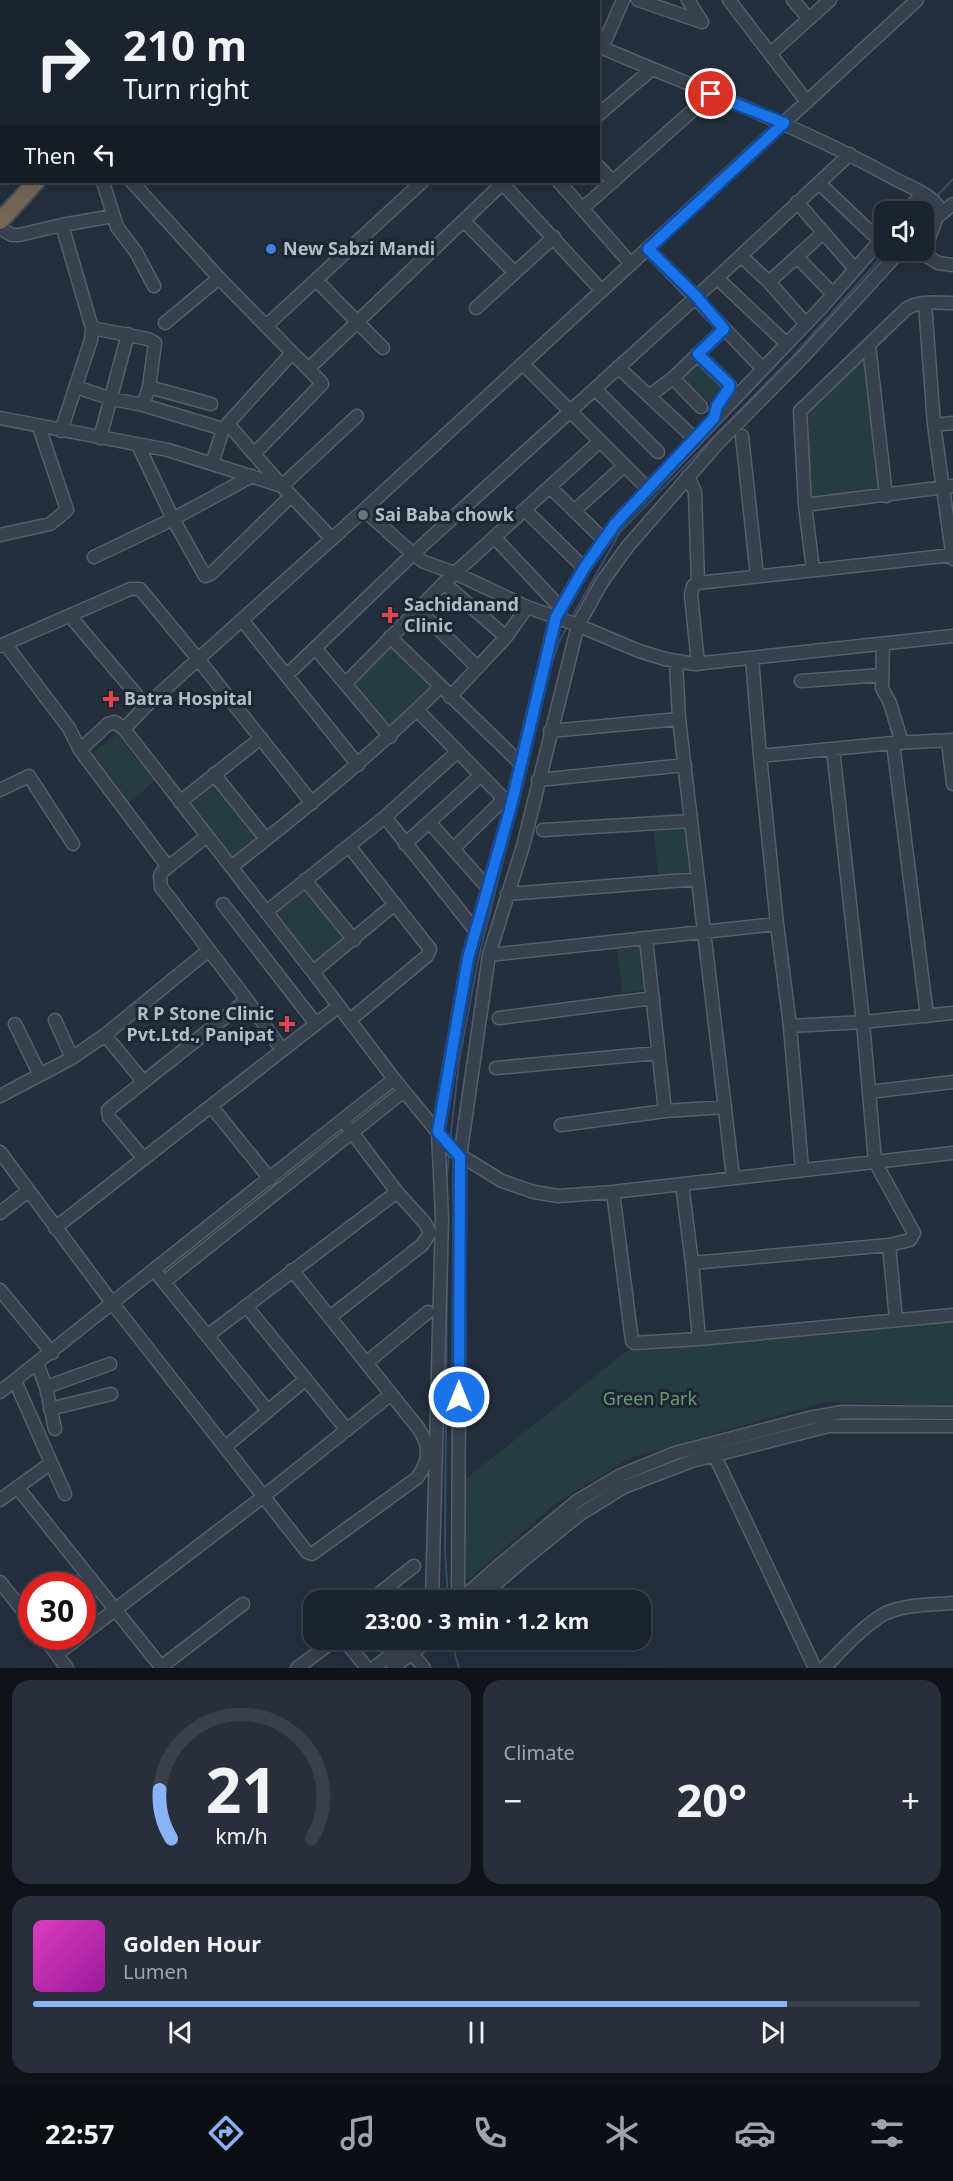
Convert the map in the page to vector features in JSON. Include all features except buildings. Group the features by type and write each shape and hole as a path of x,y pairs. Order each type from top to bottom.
{"highway":[{"path":"0,207 23,183"},
{"path":"0,221 35,183"}],"street":[{"path":"623,0 600,47 784,123 850,154 923,194 938,212"},
{"path":"638,0 702,22 688,0"},
{"path":"729,0 807,102"},
{"path":"793,0 809,19"},
{"path":"771,53 830,0"},
{"path":"124,729 146,706 364,510 648,249 912,2"},
{"path":"600,113 652,69"},
{"path":"583,208 711,94"},
{"path":"287,675 413,554 850,154"},
{"path":"600,168 613,182"},
{"path":"103,183 120,233 136,252 154,286"},
{"path":"133,183 219,278 322,384 254,454"},
{"path":"266,326 421,183"},
{"path":"308,369 502,183"},
{"path":"504,183 602,291"},
{"path":"560,183 631,264"},
{"path":"819,183 874,230"},
{"path":"916,201 923,194"},
{"path":"797,202 855,269"},
{"path":"934,217 953,204"},
{"path":"938,212 926,246 927,256 938,263 953,265"},
{"path":"0,228 12,235 19,235 113,216"},
{"path":"464,221 515,273"},
{"path":"61,431 91,340 92,328 62,225"},
{"path":"770,282 823,233"},
{"path":"476,308 554,237"},
{"path":"432,1590 442,1218 439,1134 468,958 507,802 520,763 554,616 555,602 615,524 806,324 874,248"},
{"path":"648,249 696,296 763,369"},
{"path":"741,256 770,282 806,324"},
{"path":"797,257 833,294"},
{"path":"459,1590 457,1154 489,955 523,846 577,625 602,582 628,546 688,476 802,358 891,261"},
{"path":"165,323 219,278"},
{"path":"717,278 787,344"},
{"path":"316,280 383,348"},
{"path":"698,664 690,595 693,586 698,583 953,556 948,487 934,425 925,303"},
{"path":"813,570 805,505 799,413 906,309 925,303 953,303"},
{"path":"92,328 128,334 152,340 156,344 149,387 143,405"},
{"path":"649,396 673,378 724,329"},
{"path":"100,438 128,334"},
{"path":"869,345 886,496"},
{"path":"212,464 226,427 292,353"},
{"path":"698,354 730,386 717,406 714,418"},
{"path":"523,364 648,489"},
{"path":"618,367 695,439"},
{"path":"673,378 701,407"},
{"path":"76,387 112,399 226,427 332,538"},
{"path":"149,387 211,404"},
{"path":"594,389 658,452"},
{"path":"282,486 357,416"},
{"path":"0,418 168,450 282,486"},
{"path":"934,425 953,423"},
{"path":"0,535 50,524 67,510 39,427"},
{"path":"742,436 757,576"},
{"path":"346,683 444,583 526,511 599,442"},
{"path":"138,445 173,519 194,558 207,576 291,496"},
{"path":"573,511 624,466"},
{"path":"94,557 173,519 252,476"},
{"path":"688,476 695,492 698,583"},
{"path":"550,487 604,540"},
{"path":"805,505 948,487"},
{"path":"364,510 424,562 455,573 527,607 639,651 676,662 698,664 953,636"},
{"path":"526,511 583,567"},
{"path":"495,538 555,602"},
{"path":"554,616 583,567"},
{"path":"444,583 506,637"},
{"path":"168,867 80,750 69,728 3,645 130,589 140,589 312,803"},
{"path":"450,697 506,637 527,607"},
{"path":"418,609 477,668"},
{"path":"70,616 146,706"},
{"path":"242,620 358,765"},
{"path":"390,638 520,763"},
{"path":"883,644 882,688 890,703 897,743 927,1016"},
{"path":"316,649 390,736"},
{"path":"752,658 777,924 790,1026 802,1169"},
{"path":"676,662 691,821 733,1177"},
{"path":"801,681 882,675"},
{"path":"231,867 358,765 440,687"},
{"path":"417,710 507,802"},
{"path":"550,731 680,719"},
{"path":"80,750 108,724 115,722 124,729 439,1134 457,1154 502,1181 545,1195 613,1192 953,1153"},
{"path":"180,802 261,738"},
{"path":"760,756 897,743 951,741 953,784"},
{"path":"692,1263 889,1245 910,1240 914,1233 875,1162 863,1022 833,749"},
{"path":"266,912 385,817 457,752"},
{"path":"538,780 685,765"},
{"path":"214,774 266,839"},
{"path":"0,790 29,776 74,844"},
{"path":"405,844 480,776"},
{"path":"453,849 507,802"},
{"path":"385,817 475,930"},
{"path":"543,830 691,821"},
{"path":"430,823 487,887"},
{"path":"207,836 160,876 161,888 247,1000 282,1050"},
{"path":"349,846 428,944 430,951 350,1020"},
{"path":"507,894 698,879"},
{"path":"305,880 354,940"},
{"path":"223,904 316,1024"},
{"path":"313,972 395,904"},
{"path":"489,955 777,924"},
{"path":"646,939 665,1111"},
{"path":"0,1096 72,1058 105,1035 209,951"},
{"path":"498,1018 653,998"},
{"path":"144,1159 107,1112 111,1106 247,1000"},
{"path":"55,1228 339,1005"},
{"path":"790,1026 863,1022 953,1013"},
{"path":"55,1020 72,1058"},
{"path":"15,1024 40,1075"},
{"path":"105,1035 143,1081"},
{"path":"496,1068 657,1053"},
{"path":"0,1392 394,1079"},
{"path":"869,1092 953,1082"},
{"path":"164,1282 404,1091"},
{"path":"212,1106 270,1179"},
{"path":"561,1125 665,1111 725,1107"},
{"path":"330,1317 422,1245 430,1233 426,1223 397,1191 342,1120"},
{"path":"0,1152 113,1304 306,1552 312,1554 417,1478 424,1469 428,1448 419,1429 292,1270"},
{"path":"682,1184 699,1339"},
{"path":"0,1213 28,1191"},
{"path":"207,1336 397,1191"},
{"path":"613,1192 632,1341 635,1343 953,1315"},
{"path":"889,1245 896,1320"},
{"path":"155,1271 268,1411"},
{"path":"0,1290 51,1353"},
{"path":"246,1306 347,1430"},
{"path":"366,1363 428,1312"},
{"path":"37,1363 46,1387 55,1430"},
{"path":"46,1387 110,1364"},
{"path":"225,1447 306,1379"},
{"path":"15,1381 64,1494"},
{"path":"50,1409 111,1394"},
{"path":"96,1625 264,1496 390,1395"},
{"path":"489,1590 579,1515 624,1487 692,1461 712,1450 809,1418 843,1412 953,1413"},
{"path":"471,1590 577,1501 621,1475 675,1453 712,1450 829,1426 953,1426"},
{"path":"712,1450 816,1668"},
{"path":"0,1500 51,1463"},
{"path":"17,1486 162,1668 243,1604"},
{"path":"384,1590 414,1566"},
{"path":"0,1582 18,1604"},
{"path":"824,1668 884,1614 899,1609 953,1604"},
{"path":"54,1650 67,1668"},
{"path":"57,1654 63,1650"},
{"path":"297,1668 321,1650"},
{"path":"353,1650 368,1668"},
{"path":"374,1668 401,1650"},
{"path":"393,1668 406,1650"},
{"path":"412,1650 424,1668"}],"green space":[{"path":"865,356 880,491 811,498 803,419"},
{"path":"699,359 725,387 705,406 679,379"},
{"path":"393,645 432,688 391,726 351,683"},
{"path":"117,734 155,781 127,804 89,756"},
{"path":"215,784 259,839 233,860 189,805"},
{"path":"685,827 690,874 658,876 654,831"},
{"path":"305,888 346,940 315,965 274,913"},
{"path":"643,947 647,989 622,993 617,949"},
{"name":"Green Park","path":"953,1319 953,1406 825,1402 630,1458 555,1504 467,1581 463,1481 627,1351"}],"waterway":[{"path":"937,196 953,179"},
{"path":"572,617 620,532 793,356 878,261"},
{"path":"547,678 559,642 568,625"},
{"path":"450,1141 459,1062 478,960 511,829"},
{"path":"446,1186 449,1153"},
{"path":"447,1264 445,1550 447,1590"},
{"path":"454,1650 459,1668"}],"place":[{"name":"New Sabzi Mandi","path":"271,249"},
{"name":"Sai Baba chowk","path":"363,515"},
{"name":"Sachidanand Clinic","path":"390,615"},
{"name":"Batra Hospital","path":"111,699"},
{"name":"R P Stone Clinic Pvt.Ltd., Panipat","path":"287,1024"}],"route":[{"path":"459,1397 460,1157 438,1132 468,958 511,806 556,617 584,568 615,524 714,418 717,406 730,386 698,354 724,329 696,296 648,249 784,123 711,94"}]}
